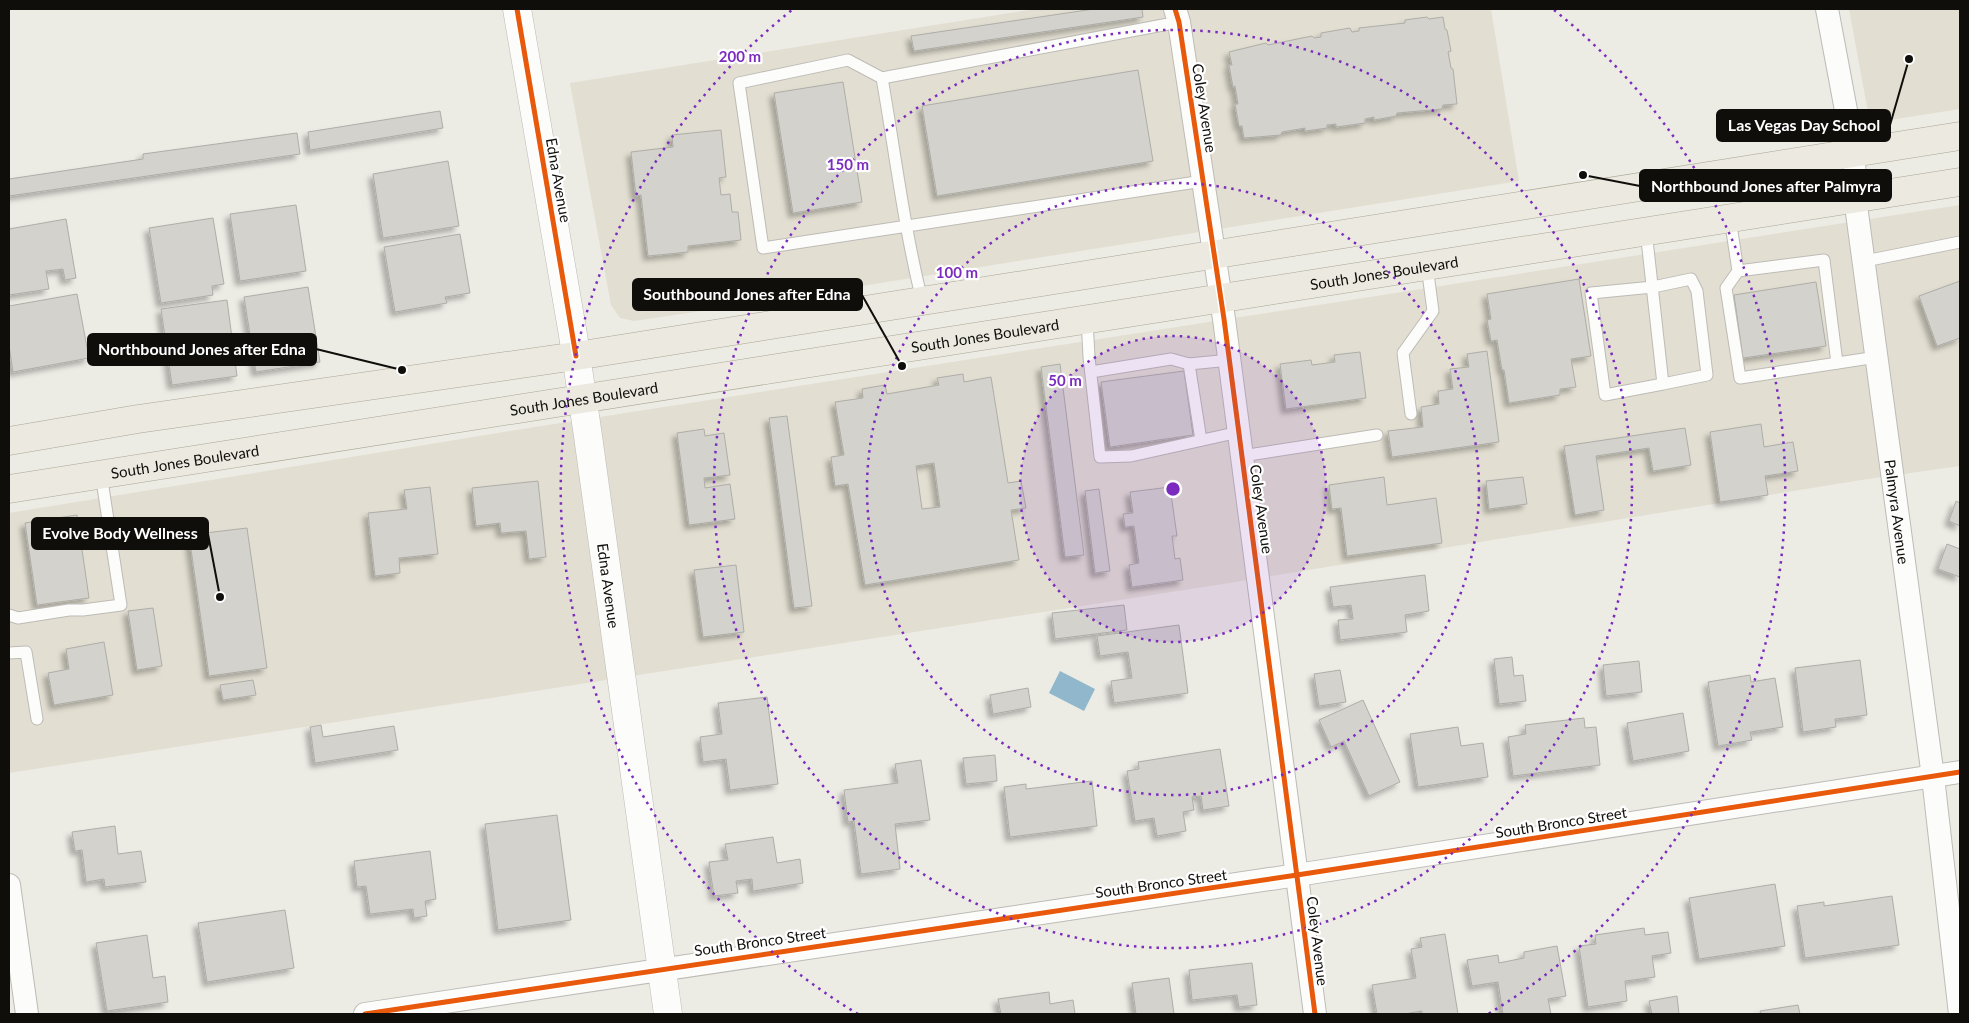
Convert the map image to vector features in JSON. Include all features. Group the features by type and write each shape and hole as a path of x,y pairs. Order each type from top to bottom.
{"main road":[{"path":"9,441 138,419 576,356 1960,136"},
{"name":"South Jones Boulevard","path":"9,489 795,367 1087,319 1960,182"}],"street":[{"name":"Edna Avenue","path":"517,9 576,356 668,1014"},
{"name":"Palmyra Avenue","path":"1826,9 1854,153 1855,198 1933,777 1960,1014"},
{"name":"Coley Avenue","path":"1177,16 1222,298 1315,1014"},
{"name":"South Bronco Street","path":"365,1014 1297,875 1960,772"},
{"path":"9,885 27,1014"}],"lane":[{"path":"1177,16 882,78 848,60 739,83 763,248 1204,181"},
{"path":"882,78 922,300"},
{"path":"1730,218 1738,271 1726,288 1740,378 1877,358"},
{"path":"1646,231 1663,384"},
{"path":"1865,261 1960,242"},
{"path":"1738,271 1824,260 1837,363"},
{"path":"1411,414 1403,353 1433,311 1427,266"},
{"path":"1690,279 1697,290 1707,375 1663,384 1605,395 1591,293 1652,287 1690,279"},
{"path":"1087,319 1090,372 1100,458 1131,456 1239,432"},
{"path":"1090,372 1171,359 1189,364 1230,360"},
{"path":"1189,364 1201,440"},
{"path":"1242,456 1376,435"},
{"path":"9,615 18,618 69,610 121,605 101,474"},
{"path":"9,654 26,652 37,719"}],"shaded area":[{"path":"1035,9 1491,9 1519,181 755,303 634,321 620,318 611,305 570,83"},
{"path":"1849,9 1960,9 1960,109 1870,123"},
{"path":"1960,205 1960,466 1861,480 1229,583 9,773 9,513 529,428"}],"water":[{"path":"1060,671 1095,689 1084,711 1049,693"}],"building":[{"path":"1094,9 1142,9 1143,17 914,51 911,36"},
{"path":"1427,17 1429,19 1443,17 1451,51 1448,52 1451,68 1453,69 1457,104 1443,105 1442,109 1397,113 1396,116 1374,120 1374,117 1365,119 1365,123 1336,127 1336,124 1327,125 1327,128 1305,131 1305,128 1282,132 1281,135 1244,138 1242,126 1239,126 1235,104 1238,104 1229,65 1232,65 1229,52 1266,43 1268,45 1312,36 1314,38 1321,37 1321,33 1350,28 1352,32 1359,31 1359,28 1405,23 1405,20"},
{"path":"1138,70 1153,161 937,196 922,106"},
{"path":"843,82 862,202 793,213 774,93"},
{"path":"440,111 443,128 310,150 308,132"},
{"path":"721,130 726,177 719,178 721,195 730,194 732,212 738,212 741,240 688,246 688,252 648,256 641,195 636,196 631,152 673,147 672,135"},
{"path":"297,133 300,154 9,196 9,179 143,159 143,154"},
{"path":"448,161 459,226 383,238 373,174"},
{"path":"296,205 306,271 240,281 230,214"},
{"path":"213,218 224,284 212,286 213,295 161,303 149,228"},
{"path":"66,219 76,278 65,280 63,269 46,271 49,289 9,295 9,229"},
{"path":"460,234 470,293 445,297 447,303 395,312 384,247"},
{"path":"1579,279 1591,356 1571,359 1576,387 1560,389 1560,395 1509,403 1497,340 1491,341 1487,320 1491,319 1487,294"},
{"path":"1960,281 1960,338 1937,346 1919,296"},
{"path":"1816,282 1826,346 1743,358 1734,295"},
{"path":"308,287 320,362 256,372 244,297"},
{"path":"77,294 89,358 13,372 9,345 9,306"},
{"path":"227,300 237,376 172,385 161,309"},
{"path":"1487,351 1499,442 1392,457 1388,431 1423,427 1421,407 1439,404 1438,391 1453,389 1450,369 1469,367 1467,354"},
{"path":"1360,352 1366,398 1286,409 1280,364 1311,360 1312,365 1335,362 1334,355"},
{"path":"1060,364 1084,555 1065,557 1041,367"},
{"path":"1184,371 1193,435 1110,447 1101,382"},
{"path":"963,374 964,382 991,377 1008,483 1021,481 1026,508 1011,510 1019,560 865,585 848,484 835,486 831,457 844,455 835,402 863,398 862,389 885,385 887,394 939,385 937,378","holes":["934,463 940,507 922,509 916,466"]},
{"path":"787,416 812,606 794,608 769,418"},
{"path":"1761,424 1764,447 1793,442 1798,471 1765,476 1768,495 1720,502 1710,432"},
{"path":"1685,428 1691,465 1653,471 1649,448 1596,456 1604,510 1575,515 1564,446"},
{"path":"704,429 705,436 724,433 730,475 704,478 705,488 730,484 735,519 689,525 677,433"},
{"path":"1384,477 1387,505 1436,498 1442,543 1347,556 1341,508 1332,509 1329,485"},
{"path":"1523,477 1527,504 1489,509 1486,481"},
{"path":"538,481 546,557 529,559 526,531 501,533 500,523 476,526 472,488"},
{"path":"430,487 438,554 399,558 400,573 375,576 368,513 407,509 404,490"},
{"path":"1170,487 1177,536 1172,536 1175,559 1180,558 1183,580 1132,587 1129,565 1139,563 1134,526 1125,527 1123,514 1133,513 1130,492"},
{"path":"1099,489 1110,571 1095,573 1085,491"},
{"path":"1956,501 1960,503 1960,526 1949,521"},
{"path":"77,515 89,598 37,605 25,523"},
{"path":"247,528 267,668 209,676 189,535"},
{"path":"1947,544 1960,549 1960,577 1938,569"},
{"path":"736,565 744,632 703,637 694,570"},
{"path":"1425,575 1429,611 1405,615 1407,632 1340,640 1338,620 1353,619 1351,605 1333,607 1330,587"},
{"path":"1124,605 1127,630 1055,639 1052,613"},
{"path":"153,608 162,666 137,670 128,611"},
{"path":"1179,625 1188,693 1114,703 1111,681 1132,678 1128,652 1100,656 1097,636"},
{"path":"104,642 113,695 54,705 48,673 69,669 66,649"},
{"path":"1512,657 1514,676 1523,675 1526,701 1499,704 1494,659"},
{"path":"1860,660 1867,715 1835,719 1836,727 1803,732 1795,668"},
{"path":"1639,661 1642,692 1606,696 1603,665"},
{"path":"1340,670 1346,702 1319,706 1314,674"},
{"path":"1750,675 1751,682 1775,678 1783,727 1750,732 1752,740 1718,746 1708,682"},
{"path":"253,680 256,695 223,700 220,685"},
{"path":"1028,688 1031,707 993,714 990,695"},
{"path":"767,697 778,784 730,790 726,759 703,762 700,737 722,734 718,703"},
{"path":"1363,700 1400,782 1369,796 1344,741 1331,747 1319,720"},
{"path":"1683,713 1689,751 1633,761 1627,723"},
{"path":"1584,718 1585,728 1596,727 1600,765 1513,776 1508,737 1526,734 1525,725"},
{"path":"321,725 323,737 394,726 398,750 315,763 310,727"},
{"path":"1458,727 1461,746 1483,743 1488,777 1418,787 1410,734"},
{"path":"1220,749 1229,806 1203,810 1201,796 1192,797 1194,810 1183,812 1186,831 1157,836 1154,818 1135,821 1127,771 1139,769 1138,762"},
{"path":"995,755 997,781 966,784 963,758"},
{"path":"921,760 930,820 895,824 900,869 861,874 854,821 848,822 844,790 898,783 895,764"},
{"path":"1092,781 1097,826 1010,837 1004,787 1026,784 1026,789"},
{"path":"557,815 571,920 498,930 485,824"},
{"path":"115,826 118,854 141,851 146,882 105,887 104,879 86,882 82,850 75,851 72,832"},
{"path":"773,837 777,863 800,859 803,883 753,891 752,879 736,881 738,893 714,896 709,862 728,860 725,844"},
{"path":"430,851 436,899 425,901 427,916 414,918 413,909 370,914 366,886 357,887 354,861"},
{"path":"1775,884 1785,946 1699,959 1689,898"},
{"path":"1892,896 1899,945 1805,958 1797,906 1824,902 1824,906"},
{"path":"285,910 294,968 207,982 198,923"},
{"path":"1644,928 1645,935 1668,932 1671,953 1652,956 1655,977 1625,981 1627,1001 1588,1007 1579,946 1596,944 1595,935"},
{"path":"1445,934 1458,1014 1422,1014 1422,1011 1404,1014 1377,1014 1372,985 1416,978 1411,949 1422,947 1420,938"},
{"path":"147,935 153,978 165,976 168,1002 107,1011 96,943"},
{"path":"1557,946 1566,996 1548,999 1551,1014 1503,1014 1498,982 1472,986 1467,960 1498,955 1499,963 1524,958 1524,952"},
{"path":"1252,963 1257,1005 1239,1007 1237,995 1192,1000 1189,970"},
{"path":"1169,978 1174,1014 1136,1014 1132,983"},
{"path":"1049,992 1050,1004 1073,1000 1075,1014 1001,1014 998,999"},
{"path":"1677,996 1679,1014 1652,1014 1649,1001"},
{"path":"1798,1005 1800,1014 1761,1014 1760,1011"}],"cycle path":[{"path":"517,9 576,356"},
{"path":"1175,9 1179,22 1224,319 1315,1014"},
{"path":"365,1014 1297,875 1960,772"}],"place":[{"name":"Las Vegas Day School","path":"1909,59"},
{"name":"Northbound Jones after Palmyra","path":"1583,175"},
{"name":"Southbound Jones after Edna","path":"902,366"},
{"name":"Northbound Jones after Edna","path":"402,370"},
{"name":"Evolve Body Wellness","path":"220,597"}]}
